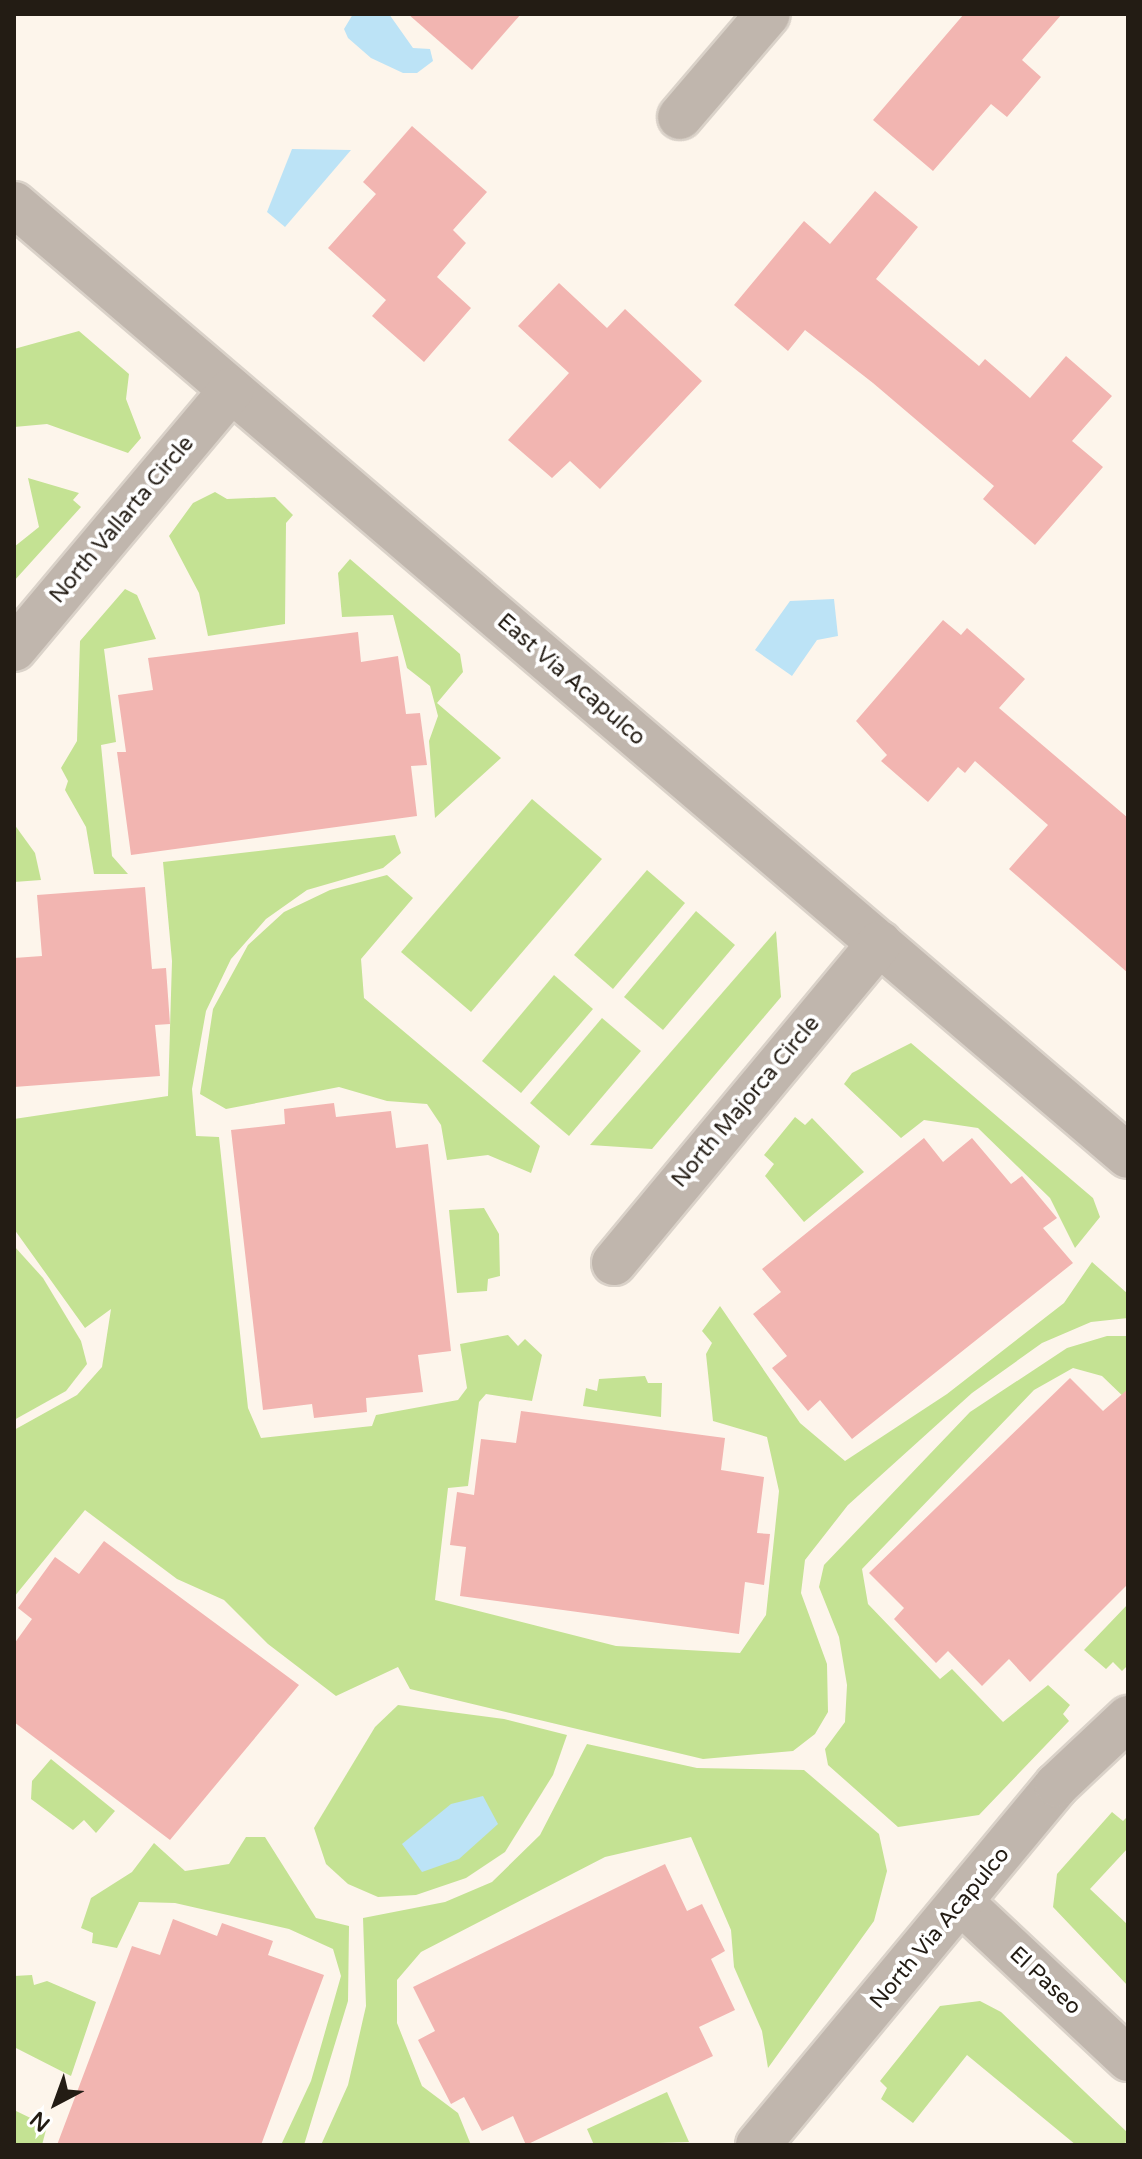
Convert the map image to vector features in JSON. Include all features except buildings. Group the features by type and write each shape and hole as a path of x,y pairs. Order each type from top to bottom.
{"street":[{"path":"680,117 768,14"},
{"name":"East Via Acapulco","path":"14,204 1128,1156"},
{"name":"North Vallarta Circle","path":"14,649 231,390"},
{"name":"North Majorca Circle","path":"614,1263 880,943"},
{"name":"North Via Acapulco","path":"758,2145 1057,1785 1128,1718"},
{"name":"El Paseo","path":"962,1903 1128,2059"}],"green space":[{"path":"79,331 129,374 126,399 141,438 128,453 47,424 14,427 14,349"},
{"path":"28,478 79,493 73,500 81,507 14,581 14,547 39,527"},
{"path":"215,492 227,499 275,497 293,515 286,523 285,624 208,636 199,593 169,536 193,503"},
{"path":"350,559 460,654 463,672 437,703 501,758 435,818 429,741 438,716 430,686 407,668 393,615 342,617 338,573"},
{"path":"125,589 137,595 156,639 104,649 116,742 101,745 112,856 128,874 94,874 86,827 65,790 68,781 61,768 77,741 80,641"},
{"path":"532,799 602,859 471,1012 401,952"},
{"path":"14,824 35,853 41,880 14,882"},
{"path":"395,835 401,853 383,868 307,890 266,919 231,959 206,1011 192,1089 196,1136 219,1137 248,1408 261,1438 372,1426 376,1415 458,1400 467,1388 460,1344 508,1335 518,1346 525,1339 542,1355 532,1401 486,1394 479,1402 468,1486 448,1488 435,1600 616,1646 740,1653 766,1615 779,1491 767,1437 713,1421 706,1354 712,1343 702,1331 720,1306 800,1423 845,1461 947,1394 1064,1303 1092,1262 1128,1294 1128,1318 1091,1322 1042,1343 972,1393 848,1505 805,1560 801,1593 827,1664 828,1712 815,1734 793,1751 703,1759 410,1689 398,1667 336,1696 268,1644 224,1600 177,1579 85,1510 14,1597 14,1430 77,1395 102,1367 111,1309 85,1328 14,1229 14,1119 168,1096 172,961 163,862"},
{"path":"647,870 685,903 613,989 574,955"},
{"path":"387,875 413,898 361,959 364,998 540,1146 531,1173 488,1155 447,1160 441,1125 427,1104 387,1101 339,1087 226,1109 200,1094 213,1009 248,945 284,912 330,890"},
{"path":"696,911 735,945 663,1030 624,997"},
{"path":"776,931 781,997 652,1149 590,1145"},
{"path":"554,975 593,1009 521,1093 482,1061"},
{"path":"602,1018 641,1051 569,1136 530,1103"},
{"path":"911,1043 1093,1198 1100,1217 1075,1248 1050,1198 978,1128 924,1120 901,1138 844,1084 852,1073"},
{"path":"795,1117 805,1125 812,1118 864,1172 804,1222 765,1176 774,1164 764,1155"},
{"path":"484,1208 499,1234 500,1276 488,1279 487,1291 457,1293 449,1210"},
{"path":"14,1246 43,1278 81,1341 87,1364 66,1391 14,1420"},
{"path":"1107,1336 1128,1336 1128,1401 1102,1376 1073,1368 1034,1390 862,1569 868,1604 940,1679 952,1669 1003,1722 1048,1685 1070,1705 1063,1714 1069,1721 979,1815 898,1827 828,1765 825,1749 845,1722 847,1685 839,1637 819,1587 824,1565 970,1412 1067,1348"},
{"path":"645,1376 648,1383 662,1383 661,1417 583,1406 586,1388 597,1391 599,1379"},
{"path":"1128,1604 1128,1665 1122,1671 1113,1662 1106,1669 1084,1650"},
{"path":"398,1705 504,1719 567,1735 553,1775 505,1852 466,1878 416,1895 378,1897 348,1884 326,1864 314,1828 375,1727"},
{"path":"587,1744 697,1768 804,1770 879,1834 887,1871 874,1921 768,2068 762,2031 734,1967 731,1930 691,1837 605,1857 421,1952 397,1980 397,2023 422,2086 458,2113 471,2145 321,2145 348,2085 366,2006 363,1918 445,1902 492,1882 540,1835"},
{"path":"51,1759 115,1811 96,1833 84,1820 73,1830 31,1799 32,1781"},
{"path":"1112,1812 1123,1821 1128,1816 1128,1848 1090,1889 1128,1925 1128,1986 1053,1907 1057,1874"},
{"path":"246,1837 265,1837 316,1918 349,1926 348,2001 304,2145 281,2145 311,2081 341,1976 333,1949 289,1929 175,1903 139,1902 117,1948 92,1943 93,1933 81,1928 91,1898 132,1872 154,1843 185,1871 229,1864"},
{"path":"32,1975 34,1985 47,1981 96,2002 71,2076 14,2047 14,1976"},
{"path":"980,2001 1001,2012 1128,2133 1125,2145 1076,2145 967,2055 913,2123 881,2099 887,2088 880,2081 940,2006"},
{"path":"667,2092 689,2142 594,2145 587,2129"},
{"path":"14,2110 47,2126 42,2145 14,2145"}],"water":[{"path":"353,14 389,14 413,48 430,49 433,61 417,73 403,73 371,58 348,38 344,29"},
{"path":"292,149 351,150 285,227 267,212"},
{"path":"834,599 838,636 817,640 792,676 755,650 790,601"},
{"path":"483,1796 498,1824 459,1859 422,1872 402,1844 451,1804"}]}
